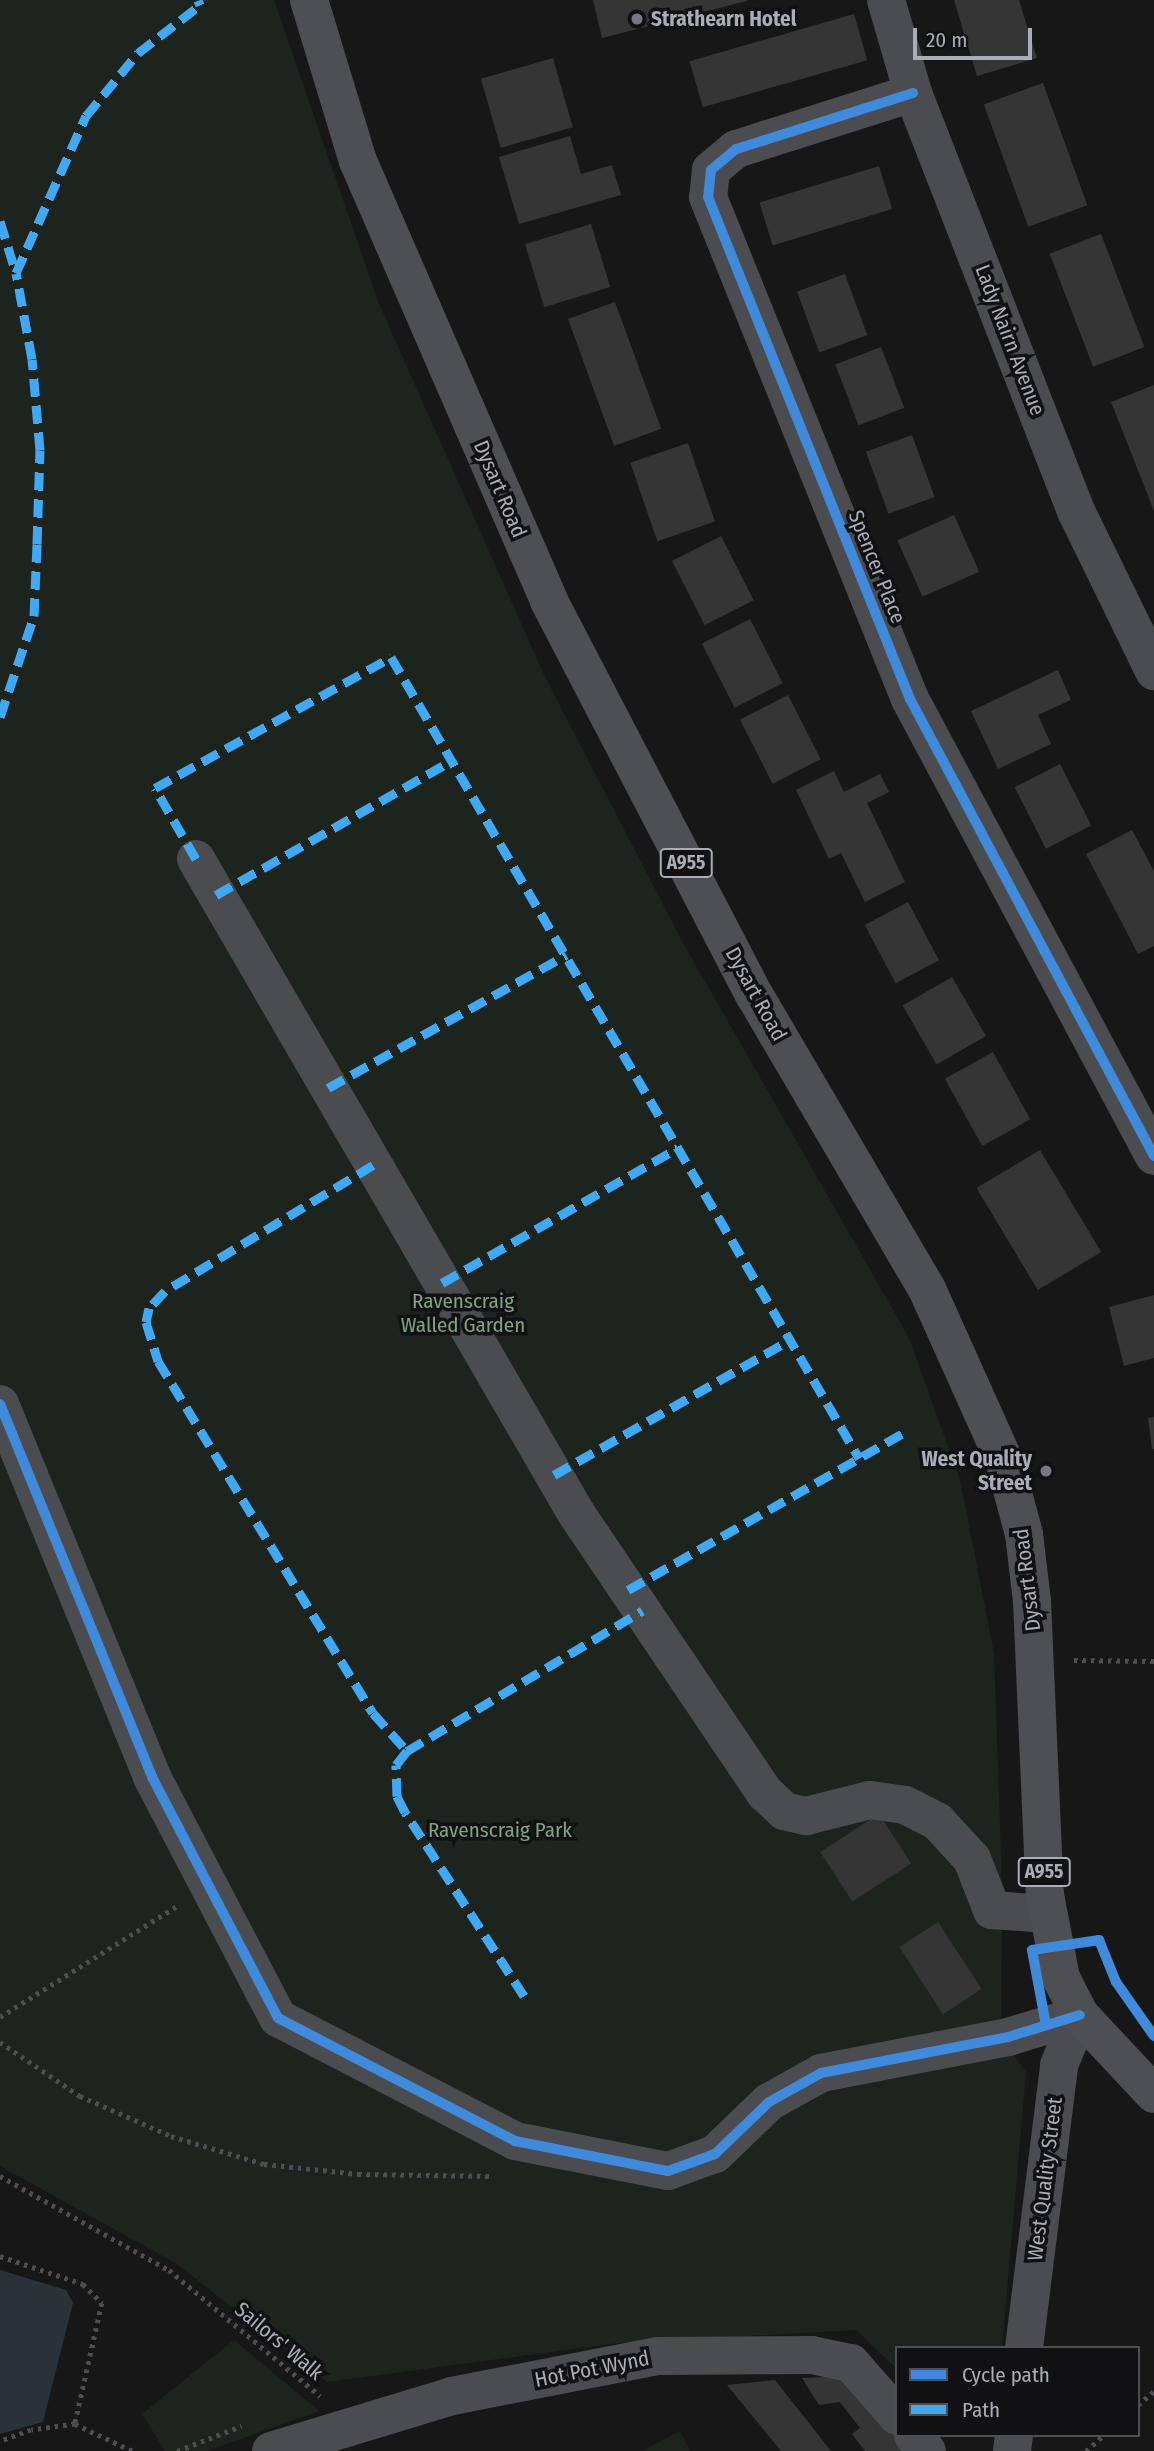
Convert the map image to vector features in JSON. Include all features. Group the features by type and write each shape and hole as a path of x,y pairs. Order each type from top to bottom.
{"main road":[{"name":"Dysart Road","path":"309,0 358,161 549,601 755,996 927,1289 1004,1460 1024,1534 1036,1659 1048,1914 1061,1978 1080,2015"},
{"name":"A955","path":"1080,2015 1154,2094"}],"street":[{"name":"Lady Nairn Avenue","path":"886,0 913,93 1077,513 1154,671"},
{"name":"Spencer Place","path":"913,93 736,149 711,170 708,197 909,699 1154,1156"},
{"path":"196,859 576,1513 765,1793 784,1811 806,1816 870,1800 905,1805 938,1822 972,1859 992,1910 1048,1914"},
{"path":"0,1404 152,1777 278,2018 515,2141 668,2171 715,2154 769,2102 821,2073 1008,2037 1080,2015"},
{"name":"West Quality Street","path":"1024,2346 1059,2065 1080,2015"},
{"name":"Hot Pot Wynd","path":"271,2451 452,2396 659,2356 812,2355 851,2363 895,2414"},
{"path":"915,2437 927,2451"}],"path":[{"path":"1036,1659 1154,1661"},
{"path":"0,2017 209,1885"},
{"path":"0,2042 80,2096 171,2136 264,2164 358,2174 515,2177 540,2146"},
{"path":"0,2256 83,2284 102,2304 75,2424"},
{"path":"1140,2403 1154,2391"},
{"path":"0,2441 31,2430 75,2424 133,2451"},
{"path":"1086,2451 1102,2437"}],"green space":[{"name":"Ravenscraig Park","path":"0,0 274,0 379,304 544,675 683,943 909,1338 960,1480 994,1653 1002,1884 1001,2038 1026,2072 1002,2346 895,2346 895,2367 856,2330 618,2343 327,2382 177,2264 0,2166"},
{"path":"234,2340 319,2411 207,2451 165,2451 142,2414"},
{"path":"680,2431 690,2451 642,2451"}],"shaded area":[{"path":"0,2270 66,2290 73,2303 43,2422 0,2434"}],"building":[{"name":"Strathearn Hotel","path":"593,0 747,0 747,1 602,38"},
{"path":"954,0 1019,0 1037,58 977,76"},
{"path":"854,14 867,60 703,107 690,61"},
{"path":"553,58 573,127 501,148 481,79"},
{"path":"1043,83 1087,205 1028,227 984,105"},
{"path":"570,136 581,174 612,165 621,195 519,224 499,157"},
{"path":"879,166 892,209 773,246 759,203"},
{"path":"591,224 610,287 544,307 525,244"},
{"path":"1101,234 1144,347 1093,367 1050,254"},
{"path":"845,274 867,335 819,353 797,291"},
{"path":"615,302 661,429 614,446 568,319"},
{"path":"881,347 904,408 859,425 835,365"},
{"path":"1154,385 1154,511 1111,402"},
{"path":"912,435 935,497 889,514 866,452"},
{"path":"688,443 715,521 657,541 630,463"},
{"path":"954,515 979,572 923,597 897,540"},
{"path":"721,536 754,600 705,625 672,561"},
{"path":"750,619 783,683 735,708 702,644"},
{"path":"1058,670 1071,700 1038,715 1051,744 998,769 971,711"},
{"path":"788,695 821,759 773,784 740,720"},
{"path":"1060,764 1091,825 1046,849 1015,787"},
{"path":"834,771 844,792 880,774 889,792 867,803 905,882 865,902 841,853 829,859 796,790"},
{"path":"1132,830 1154,871 1154,946 1138,954 1086,854"},
{"path":"908,902 939,960 896,983 865,925"},
{"path":"952,977 986,1036 937,1064 903,1006"},
{"path":"993,1052 1030,1119 982,1146 945,1079"},
{"path":"1040,1150 1101,1252 1038,1290 977,1188"},
{"path":"1154,1295 1154,1358 1124,1366 1109,1307"},
{"path":"1154,1417 1154,1449 1152,1449 1148,1418"},
{"path":"879,1814 911,1863 852,1902 820,1852"},
{"path":"938,1922 982,1989 943,2014 899,1947"},
{"path":"847,2376 908,2451 865,2451 852,2434 860,2428 840,2402 819,2405 802,2378"},
{"path":"775,2380 831,2451 781,2451 727,2385"}],"marked path":[{"path":"0,221 16,273 86,116 138,53 200,5 198,0"},
{"path":"0,717 34,616 37,544 40,450 32,359 16,273"},
{"path":"196,859 155,788 391,657 859,1458"},
{"path":"216,895 451,761"},
{"path":"328,1088 566,955"},
{"path":"442,1283 678,1148"},
{"path":"373,1165 165,1291 149,1308 146,1322 158,1361 373,1713 407,1751"},
{"path":"554,1475 790,1340"},
{"path":"628,1590 908,1430"},
{"path":"524,1996 405,1812 397,1796 396,1765 407,1751 642,1611"}],"cycle path":[{"path":"913,93 736,149 711,170 708,197 910,699 1154,1156"},
{"path":"0,1404 152,1777 278,2018 515,2141 668,2171 715,2154 769,2102 821,2073 1008,2037 1080,2015"},
{"path":"1046,2025 1032,1950 1099,1940 1116,1982 1154,2036"}],"place":[{"name":"Strathearn Hotel","path":"637,19"},
{"name":"West Quality Street","path":"1046,1471"}],"park label":[{"name":"Ravenscraig Walled Garden","path":"463,1313"}]}
